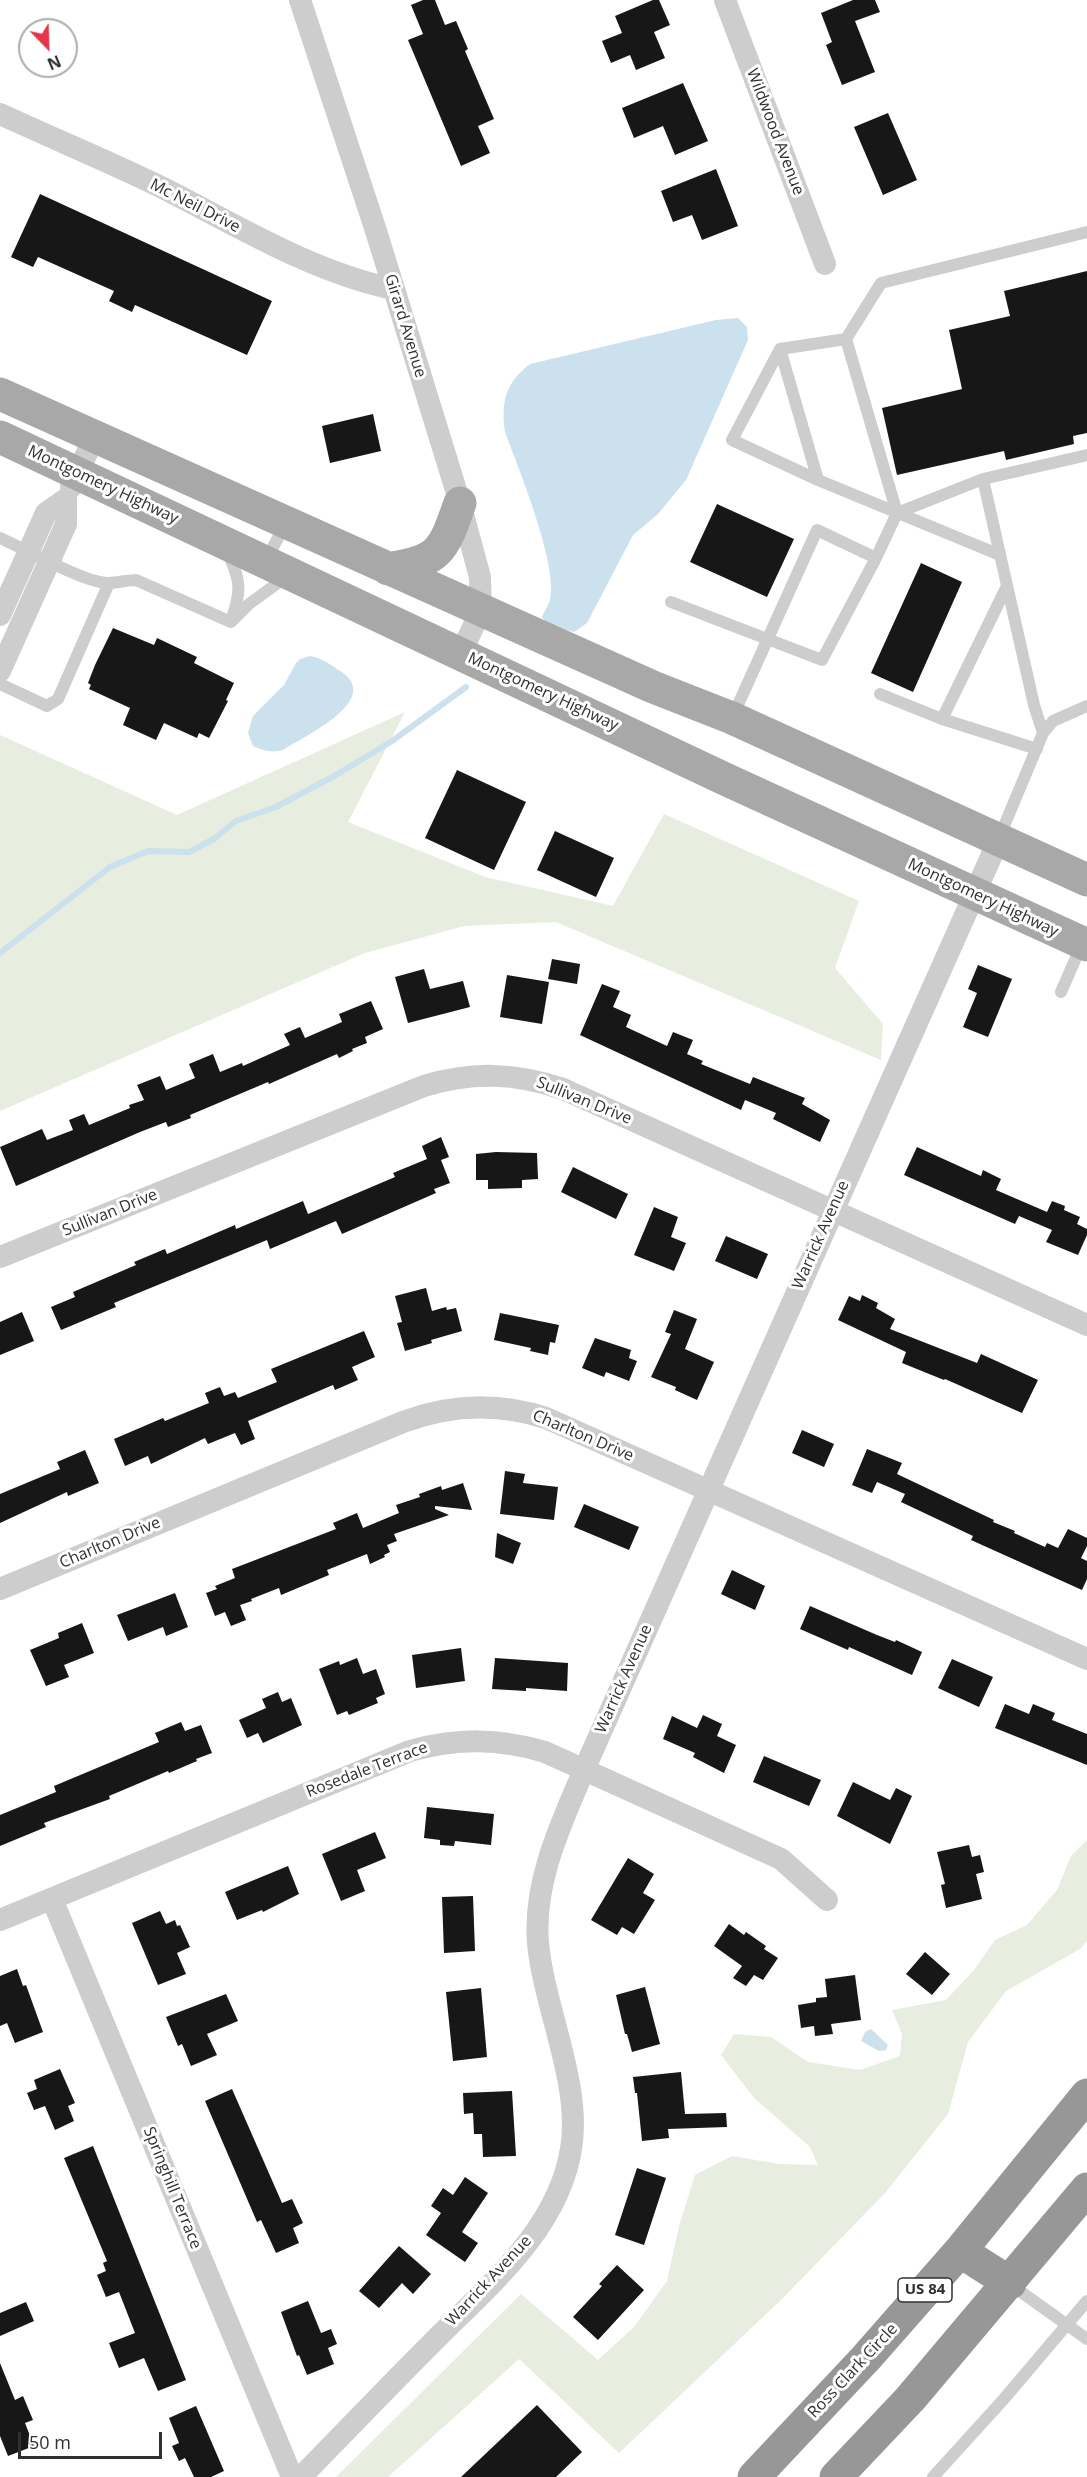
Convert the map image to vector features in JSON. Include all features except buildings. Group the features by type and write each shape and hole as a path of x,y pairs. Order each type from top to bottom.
{"highway":[{"name":"Ross Clark Circle","path":"754,2477 866,2358 960,2251 1087,2095"},
{"path":"836,2477 910,2399 1087,2189"},
{"path":"960,2251 1010,2283"}],"main road":[{"path":"0,394 653,687 732,718 1087,880"},
{"name":"Montgomery Highway","path":"0,437 72,486 222,541 1085,944"},
{"path":"388,569 417,564 429,559 448,536 460,503"}],"street":[{"name":"Girard Avenue","path":"300,0 460,503 480,577 481,610 461,653"},
{"name":"Wildwood Avenue","path":"725,0 825,264"},
{"name":"Mc Neil Drive","path":"0,114 161,188 288,254 368,283 393,289"},
{"path":"0,671 66,524 72,486 95,436"},
{"path":"0,615 46,513 72,486"},
{"name":"Warrick Avenue","path":"301,2477 514,2259 555,2202 572,2146 572,2120 568,2081 542,1971 538,1942 538,1910 544,1873 584,1770 999,839"},
{"name":"Sullivan Drive","path":"0,1257 424,1086 461,1076 480,1074 521,1077 563,1089 1087,1325"},
{"name":"Charlton Drive","path":"0,1589 403,1422 449,1409 491,1407 528,1412 1087,1659"},
{"name":"Rosedale Terrace","path":"0,1920 399,1755 433,1744 481,1740 503,1742 545,1752 781,1859 827,1900"},
{"name":"Springhill Terrace","path":"52,1899 292,2477"}],"lane":[{"path":"671,602 822,660 897,513 846,339 881,283 1087,232"},
{"path":"780,349 846,339"},
{"path":"780,349 732,440 818,480 1000,555"},
{"path":"780,349 818,480"},
{"path":"897,513 983,479 1087,455"},
{"path":"983,479 1034,705 1043,733"},
{"path":"231,622 249,604 278,567 286,523"},
{"path":"732,718 817,530 876,558"},
{"path":"0,538 86,577 109,583 136,580 231,622"},
{"path":"222,541 239,578 240,591 231,622"},
{"path":"0,684 47,706 58,699 109,583"},
{"path":"942,719 1007,586"},
{"path":"880,694 942,719 1037,749"},
{"path":"999,839 1043,733 1053,721 1087,706"},
{"path":"1061,992 1085,944"},
{"path":"1010,2283 1087,2339"},
{"path":"933,2477 1087,2301"}],"shaded area":[{"path":"405,712 348,822 485,877 613,906 664,814 859,901 835,968 883,1024 881,1060 556,922 464,926 365,953 0,1111 0,735 177,815"},
{"path":"1087,1840 1087,1941 1080,1949 1006,1991 968,2042 948,2114 885,2193 781,2300 619,2453 519,2359 388,2477 336,2477 521,2294 598,2360 634,2327 667,2281 679,2226 695,2175 732,2156 779,2164 818,2165 810,2147 754,2098 721,2055 734,2034 771,2037 808,2062 860,2070 900,2056 902,2034 892,2010 946,2000 974,1970 995,1940 1027,1925 1057,1890 1071,1856"}],"water":[{"path":"738,318 747,327 748,340 686,480 658,514 633,535 587,623 574,632 548,625 542,617 550,600 549,565 536,517 505,432 504,411 510,386 530,364 716,320"},
{"path":"310,656 323,660 343,673 352,684 352,695 346,706 321,727 283,750 268,751 253,746 248,733 253,716 284,685 296,663"},
{"path":"871,2029 888,2045 886,2050 879,2051 861,2041 865,2032"}],"waterway":[{"path":"0,953 110,867 148,851 189,852 214,839 236,821 276,807 336,775 392,741 466,687"}]}
